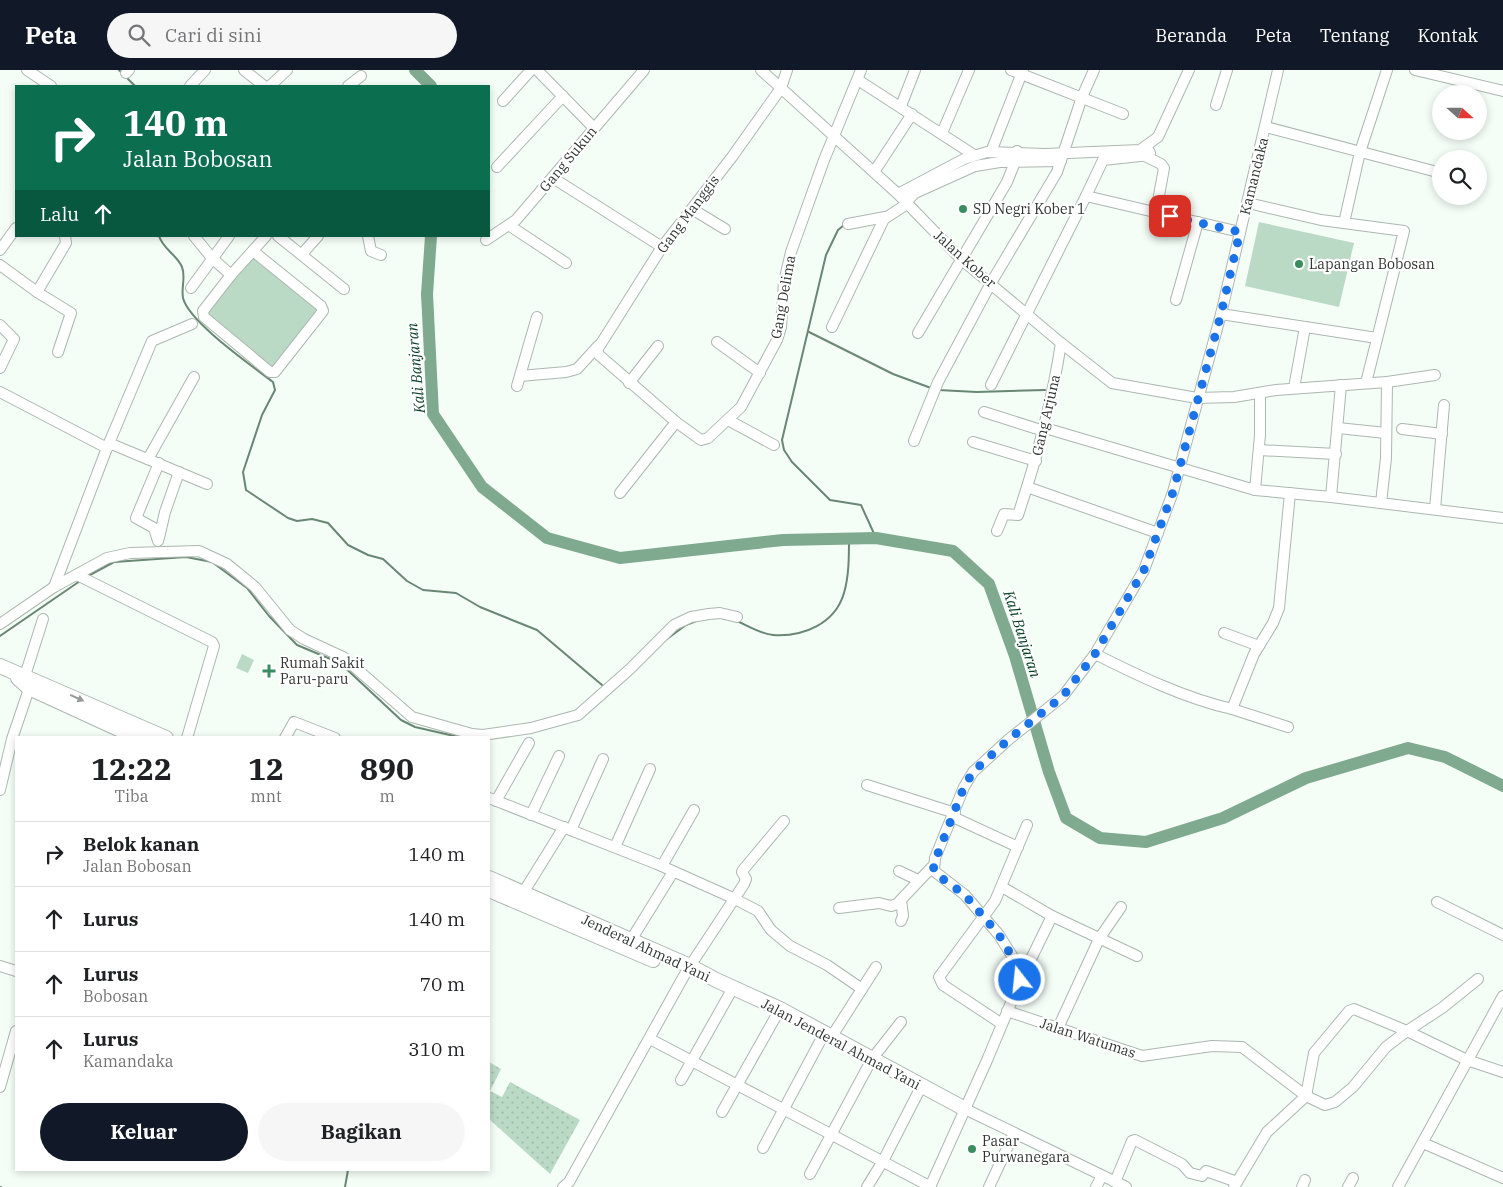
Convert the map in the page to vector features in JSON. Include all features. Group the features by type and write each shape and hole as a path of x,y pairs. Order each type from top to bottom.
{"main road":[{"path":"0,666 134,736"},
{"path":"24,680 161,736"},
{"name":"Jenderal Ahmad Yani","path":"490,878 631,940 688,970"},
{"name":"Jenderal Ahmad Yani","path":"490,890 716,980"},
{"name":"Jalan Jenderal Ahmad Yani","path":"716,980 780,1009 921,1087 966,1109"}],"street":[{"path":"27,70 50,85"},
{"path":"191,85 205,70"},
{"path":"244,70 263,85"},
{"path":"271,85 287,70"},
{"path":"503,101 531,70"},
{"path":"537,70 594,128"},
{"name":"Gang Sukun","path":"486,240 510,226 644,70"},
{"name":"Jalan Kober","path":"761,70 874,172 962,260 1112,383 1197,398 1294,388 1387,382 1435,375"},
{"name":"Gang Manggis","path":"537,317 519,381 577,369 600,344 662,247 781,88 787,70"},
{"path":"900,106 915,70"},
{"path":"942,134 969,70"},
{"path":"914,440 938,382 1062,157 1082,97 1094,70"},
{"path":"991,385 1103,160 1147,151 1158,137 1189,70"},
{"path":"1216,105 1227,70"},
{"name":"Kamandaka","path":"933,866 964,787 973,772 1008,740 1063,696 1095,654 1144,570 1179,468 1221,314 1278,70"},
{"path":"1344,223 1360,152 1387,70"},
{"path":"1415,70 1503,91"},
{"path":"990,152 1018,71 1123,114"},
{"path":"860,75 900,106 974,155"},
{"name":"Gang Delima","path":"600,344 599,355 629,383 701,440 708,438 742,407 777,340 784,282 791,252 834,136 860,75"},
{"path":"349,85 361,76"},
{"path":"497,167 563,96"},
{"path":"874,172 912,114"},
{"path":"1266,127 1432,171"},
{"path":"903,200 975,166 1016,158 1147,151 1164,168 1156,212"},
{"path":"832,327 885,217 903,200 974,155 990,152 1016,158"},
{"path":"918,333 1007,182 1016,158"},
{"path":"553,178 662,247"},
{"path":"1086,196 1240,232"},
{"path":"1248,202 1321,220 1404,232 1366,383"},
{"path":"692,209 725,229"},
{"path":"848,224 885,217"},
{"path":"1176,300 1198,222"},
{"path":"510,226 566,263"},
{"path":"0,250 15,229"},
{"path":"37,292 66,243 65,237"},
{"path":"195,237 212,258 232,275"},
{"path":"191,288 228,237"},
{"path":"253,251 322,306 323,311 275,372 270,372 204,317 204,311 232,275 265,237"},
{"path":"279,237 344,288"},
{"path":"302,254 317,237"},
{"path":"368,237 371,251 381,255"},
{"path":"2,270 71,313 58,352"},
{"path":"1221,314 1377,338"},
{"path":"54,587 108,446 152,340 192,324"},
{"path":"0,325 12,335 14,340 0,368"},
{"path":"1294,388 1305,327"},
{"path":"717,342 760,373"},
{"name":"Gang Arjuna","path":"997,531 1004,514 1018,515 1028,487 1044,430 1061,343"},
{"path":"629,383 658,346"},
{"path":"148,458 194,377"},
{"path":"1381,503 1386,433 1387,382"},
{"path":"1331,497 1342,385"},
{"path":"0,392 108,446 148,458 207,484"},
{"path":"1255,490 1260,393"},
{"path":"1435,509 1444,405"},
{"path":"984,412 1255,490 1331,497 1503,518"},
{"path":"728,420 774,445"},
{"path":"620,493 676,422"},
{"path":"1338,428 1386,433"},
{"path":"1402,429 1442,434"},
{"path":"973,442 1036,461"},
{"path":"1258,450 1336,454"},
{"path":"158,541 154,528 136,518 159,464"},
{"path":"158,552 158,541 164,512 179,472"},
{"path":"1028,487 1158,533"},
{"path":"1232,709 1259,646 1273,623 1279,608 1290,494"},
{"path":"0,624 54,587 84,578 93,564 119,554 199,551 227,564 255,587 290,630 304,639 343,657 396,704 420,720 472,734 504,733 569,718 578,714 597,699 674,625 691,617 709,614 720,613 737,617"},
{"path":"84,578 168,619 213,644 188,736"},
{"path":"0,790 14,739 24,680 43,619"},
{"path":"1224,633 1259,646"},
{"path":"1095,654 1192,698 1288,727"},
{"path":"286,736 294,722 331,736"},
{"path":"529,743 492,800 662,866 733,898 758,911 771,930 790,946 827,965 862,989"},
{"path":"532,815 559,756"},
{"path":"523,893 568,829 602,759"},
{"path":"615,847 650,769"},
{"path":"868,785 954,815 1018,847"},
{"path":"662,866 694,810"},
{"path":"563,1187 569,1182 688,970 746,880 742,872 743,870 784,821"},
{"path":"1002,1024 939,980 942,970 995,901 1027,825"},
{"path":"650,1039 930,1187 1002,1024 1020,980 1020,970 999,935 965,895 936,874 933,866 897,904 891,906 879,903 839,908"},
{"path":"899,871 918,880"},
{"path":"631,940 673,872"},
{"path":"1002,886 1052,916 1137,956"},
{"path":"901,900 903,916 901,921"},
{"path":"1437,902 1503,935"},
{"path":"1058,1028 1099,939 1121,907"},
{"path":"1020,970 1032,957 1052,916"},
{"path":"0,966 15,971"},
{"path":"763,1148 782,1110 828,1034 876,967"},
{"name":"Jalan Watumas","path":"1007,1011 1142,1056 1212,1046 1242,1047 1306,1096 1325,1105 1335,1102 1353,1087 1386,1047 1442,1008 1478,979"},
{"path":"681,1080 733,988"},
{"path":"1398,1187 1503,996"},
{"path":"722,1112 780,1009"},
{"path":"1115,1182 1133,1140 1182,1164 1190,1173 1202,1176 1206,1170 1236,1184 1268,1132 1306,1096 1314,1053 1352,1009 1407,1031 1467,1060 1503,1072"},
{"path":"810,1174 872,1059 901,1022"},
{"path":"0,1087 15,1034"},
{"path":"866,1187 883,1161 921,1087"},
{"path":"966,1109 1126,1187"},
{"path":"989,1187 1014,1133"},
{"path":"1423,1143 1503,1178"},
{"path":"1096,1187 1102,1176"}],"green space":[{"name":"Lapangan Bobosan","path":"1259,222 1354,243 1339,307 1245,286"},
{"path":"256,249 329,308 274,378 199,318"},
{"path":"242,654 254,660 248,673 236,668"},
{"path":"490,1063 501,1069 490,1091"},
{"path":"510,1082 580,1120 550,1174 490,1120 490,1091 502,1097"}],"waterway":[{"path":"119,70 123,74"},
{"name":"Kali Banjaran","path":"415,70 430,85"},
{"path":"126,77 134,85"},
{"path":"844,225 838,230 826,255 782,440 784,450 792,462 830,500 861,505 876,538"},
{"path":"159,237 182,267 184,275 183,298 196,319 222,343 273,382 275,390 262,415 243,472 246,490 288,518 297,521 312,519 328,523 348,545 368,555 383,559 407,581 423,590 456,593 480,607 537,630 602,685"},
{"name":"Kali Banjaran","path":"431,237 427,294 433,414 482,487 547,538 620,558 783,540 876,538 953,551 989,584 1015,656 1049,772 1066,818 1100,838 1146,842 1223,818 1306,778 1408,748 1445,757 1503,786"},
{"path":"809,332 893,374 931,388"},
{"path":"938,390 977,392 1045,390"},
{"path":"737,621 764,633 784,635 806,631 825,620 840,604 844,593 848,573 849,539"},
{"path":"88,576 114,562 186,557 212,562 247,588 269,616 297,645 340,663 401,720 415,727 454,736"},
{"path":"0,636 80,581"},
{"path":"667,639 686,625 699,620"},
{"path":"584,716 629,676"},
{"path":"345,1187 348,1171"}],"place":[{"name":"SD Negri Kober 1","path":"963,209"},
{"name":"Lapangan Bobosan","path":"1299,264"},
{"name":"Rumah Sakit Paru-paru","path":"269,671"},
{"name":"Pasar Purwanegara","path":"972,1149"}],"route":[{"path":"1020,980 1020,970 999,935 965,895 936,874 933,866 964,787 973,772 1008,740 1063,696 1089,663 1144,570 1159,531 1173,492 1221,314 1240,232 1170,216"}]}
